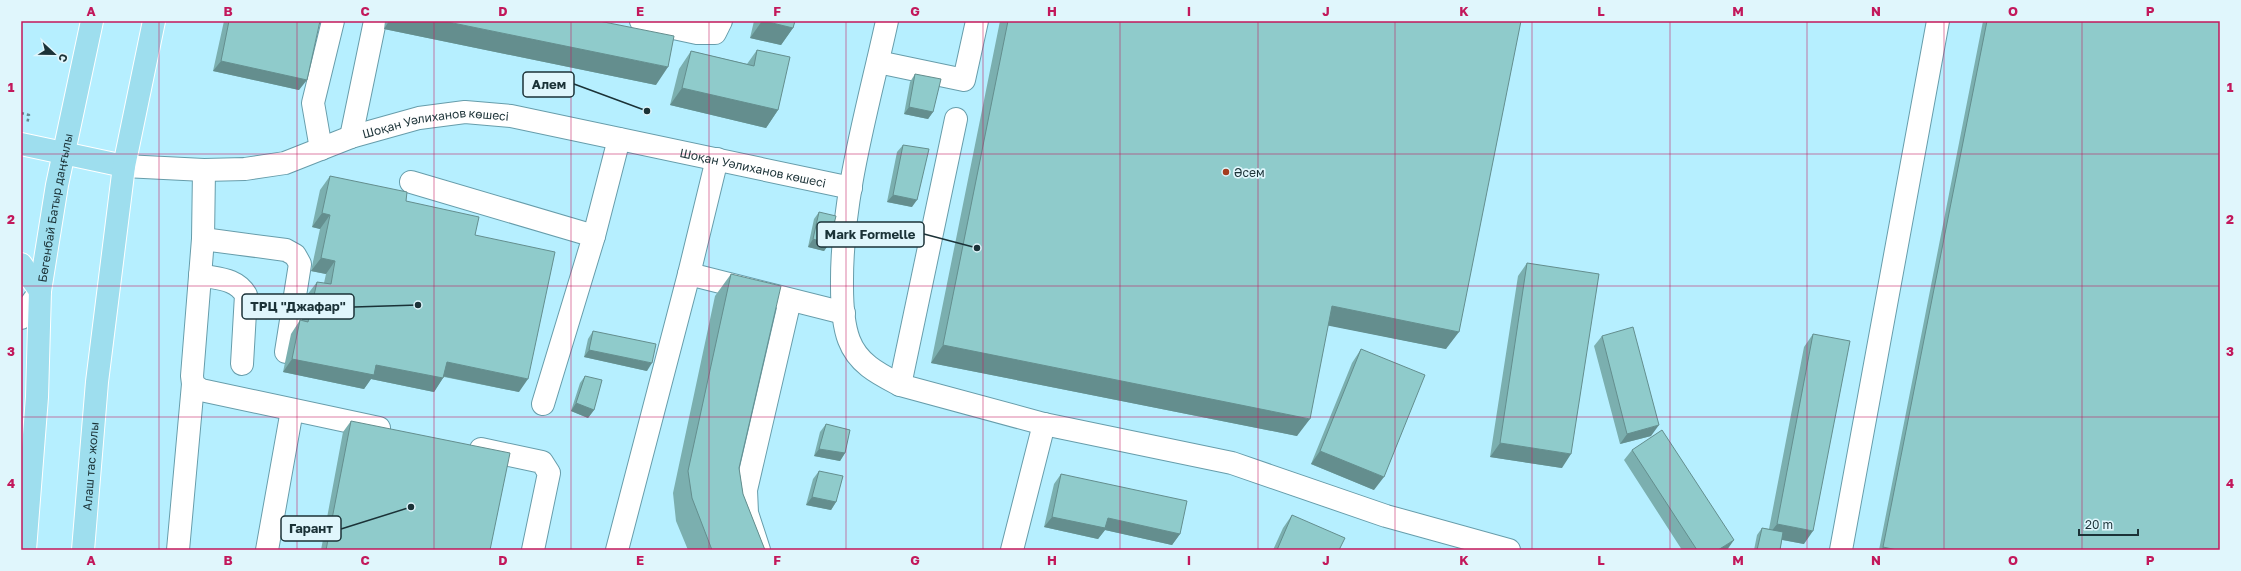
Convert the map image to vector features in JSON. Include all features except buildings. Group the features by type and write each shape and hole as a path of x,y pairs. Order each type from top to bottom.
{"main road":[{"name":"Бөгенбай Батыр даңғылы","path":"25,550 37,397 40,291 64,153 92,21"},
{"path":"124,166 154,21"},
{"name":"Шоқан Уәлиханов көшесі","path":"21,144 124,166"},
{"name":"Алаш тас жолы","path":"83,550 97,382 124,166"},
{"path":"21,264 40,291"}],"street":[{"path":"321,149 313,104 333,21"},
{"path":"351,137 375,21"},
{"path":"640,21 697,33 714,33 722,21"},
{"path":"887,21 851,188 842,265 844,313 849,340 862,361 878,374 900,385 1044,424 1232,463 1386,516 1509,550"},
{"path":"878,62 964,80 977,21"},
{"path":"1841,550 1938,21"},
{"name":"Шоқан Уәлиханов көшесі","path":"124,166 204,170 245,169 285,163 351,137 420,118 465,112 510,116 851,188"},
{"path":"900,385 956,120"},
{"path":"543,404 594,236 619,139"},
{"path":"617,550 689,274 716,159"},
{"path":"178,550 193,384 192,376 203,239 204,170"},
{"path":"411,182 594,236"},
{"path":"203,239 286,250 295,254 300,264 286,352"},
{"path":"689,274 844,313"},
{"path":"200,275 233,282 240,286 246,295 242,364"},
{"path":"21,318 40,291"},
{"path":"759,550 747,513 746,490 790,300"},
{"path":"193,384 201,390 401,433"},
{"path":"267,550 292,410"},
{"path":"1012,550 1044,424"},
{"path":"464,446 542,462 547,467 549,473 533,550"}],"place":[{"name":"Алем","path":"647,111"},
{"name":"Әсем","path":"1226,172"},
{"name":"Mark Formelle","path":"977,248"},
{"name":"ТРЦ \"Джафар\"","path":"418,305"},
{"name":"Гарант","path":"411,507"}]}
